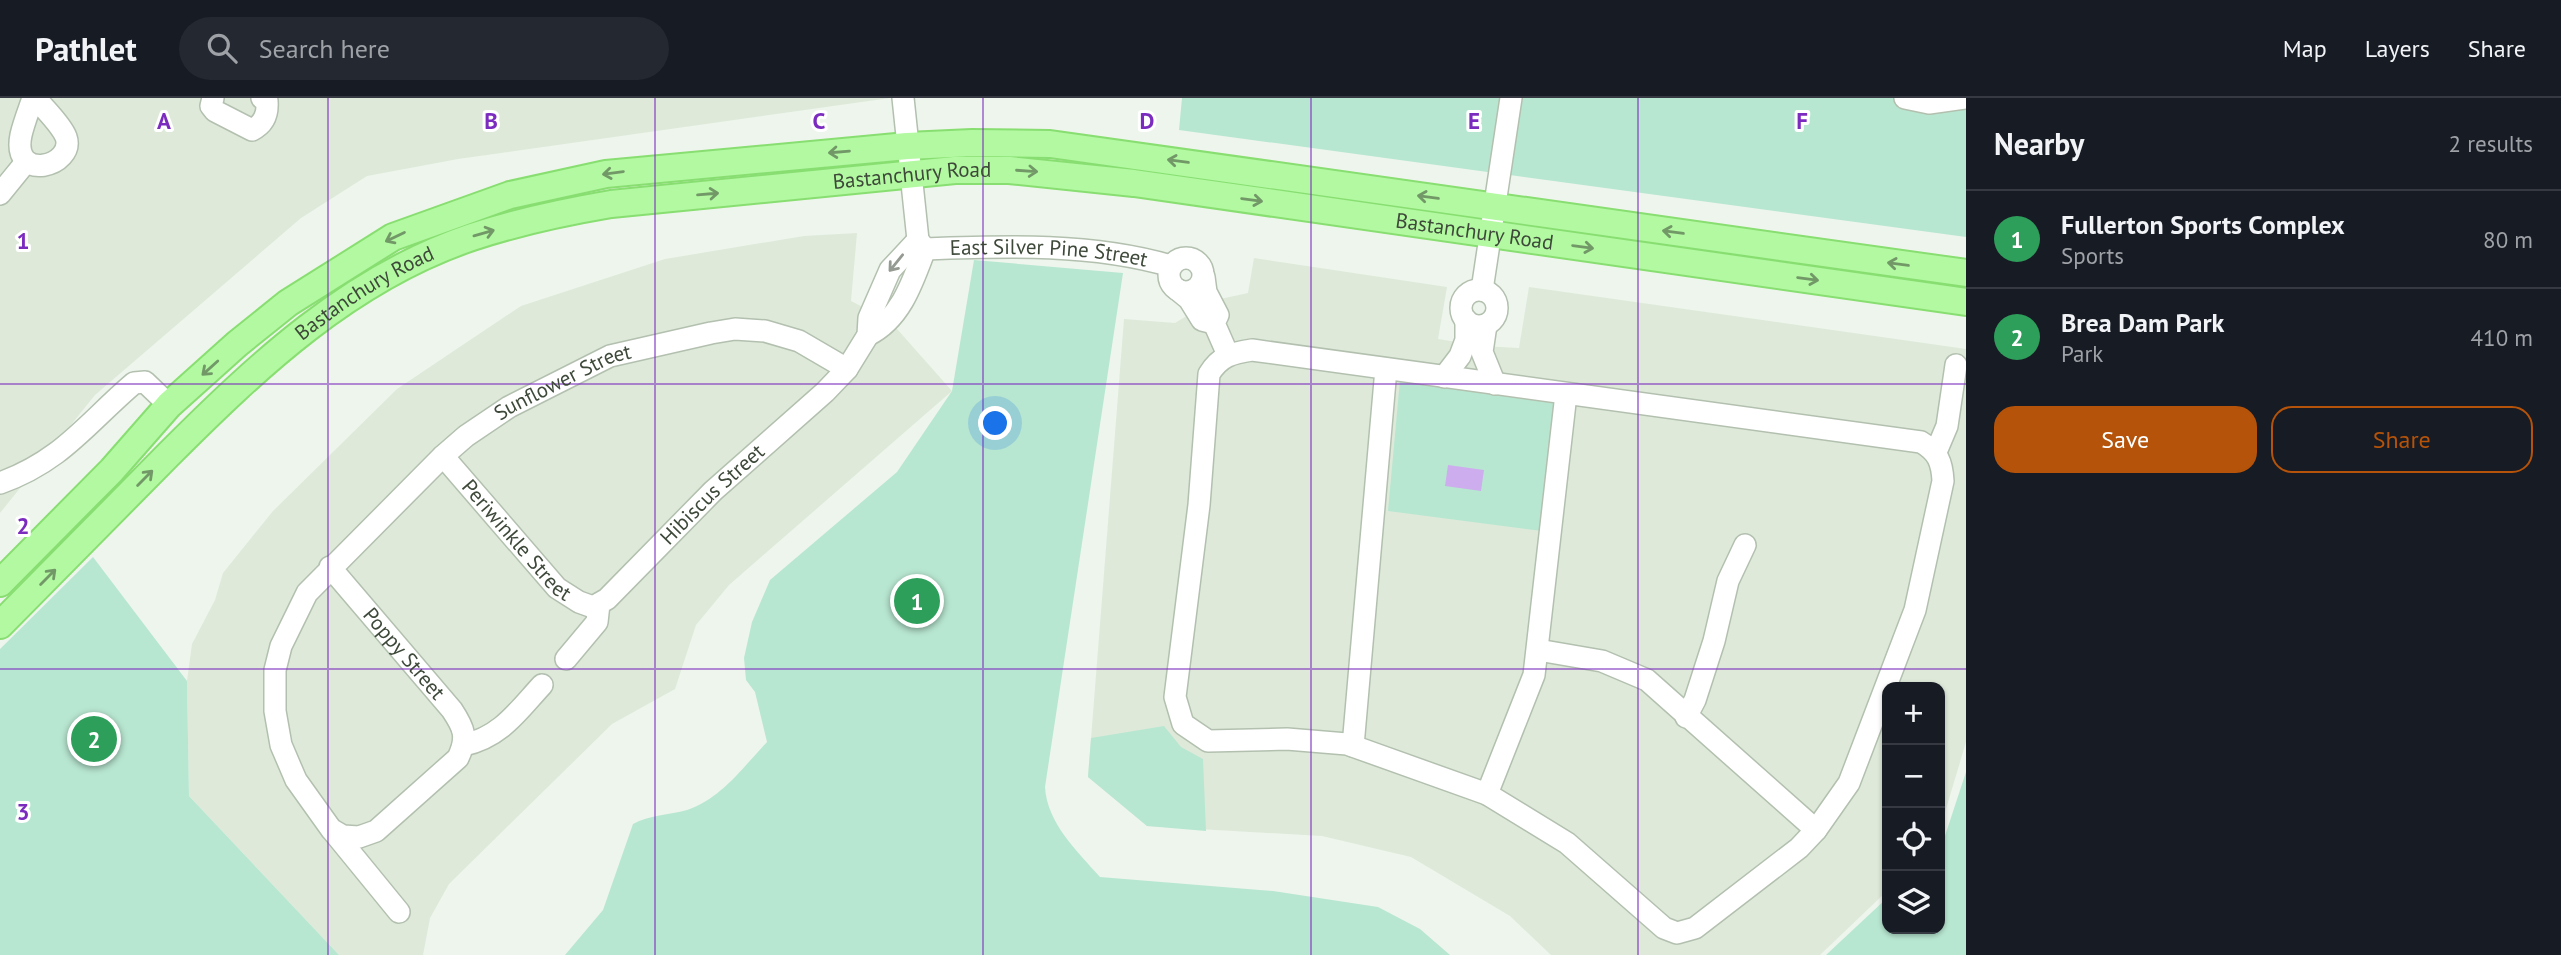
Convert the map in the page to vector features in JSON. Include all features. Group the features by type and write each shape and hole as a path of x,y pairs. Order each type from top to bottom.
{"main road":[{"name":"Bastanchury Road","path":"0,583 111,470 169,405 288,303 393,237 510,195 606,174 907,146 1050,144 1966,273"},
{"name":"Bastanchury Road","path":"0,625 272,354 338,305 425,257 470,237 588,208 669,197 910,174 1009,170 1060,173 1966,302"}],"street":[{"path":"35,98 66,138 66,148 59,159 47,166 35,166 26,162 20,150 21,135 35,98"},
{"path":"213,98 211,106 215,111 252,130 263,122 266,114 267,101 262,98"},
{"path":"904,98 910,174 922,244"},
{"path":"1482,290 1511,98"},
{"path":"1905,98 1929,103 1966,98"},
{"path":"0,194 26,162"},
{"name":"East Silver Pine Street","path":"922,244 1020,245 1133,255 1171,266"},
{"name":"Hibiscus Street","path":"868,335 869,318 880,290 897,260 922,244"},
{"name":"Hibiscus Street","path":"566,659 593,628 599,604 713,491 825,392 847,369 868,335 890,321 901,302 922,244"},
{"path":"1181,258 1189,258 1200,264 1206,292 1218,315 1214,323 1202,320 1189,299 1169,278 1171,266 1181,258"},
{"path":"1178,290 1193,291 1204,277"},
{"path":"880,290 886,299 901,302"},
{"path":"1444,377 1460,356 1476,322 1495,317 1497,309 1493,296 1482,290 1471,292 1462,302 1462,313 1476,322 1482,352 1496,384"},
{"path":"1214,323 1228,355"},
{"name":"Sunflower Street","path":"399,912 296,780 281,745 275,711 275,670 281,646 307,593 330,567 466,436 509,407 610,356 735,329 776,334 799,341 847,369"},
{"path":"1252,350 1290,353 1386,369 1921,443 1936,452 1942,464 1943,481 1915,610 1849,783 1816,830 1799,848 1695,928 1677,933 1664,928 1567,843 1487,794 1353,746 1287,738 1208,741 1183,724 1175,698 1199,505 1209,374 1217,360 1252,350"},
{"path":"1936,452 1947,426 1956,365"},
{"path":"1353,746 1386,369"},
{"path":"0,484 27,474 74,442 134,383 145,382 169,405"},
{"path":"1487,794 1534,675 1566,394"},
{"name":"Periwinkle Street","path":"443,456 556,588 579,603 593,607 599,604"},
{"path":"1686,717 1695,700 1714,641 1728,581 1745,545"},
{"name":"Poppy Street","path":"330,567 452,710 465,729 464,744"},
{"path":"1538,650 1602,660 1647,680 1816,830"},
{"path":"337,832 359,837 376,831 458,758 464,744 485,740 496,732 542,685"}],"shaded area":[{"path":"0,98 890,98 458,159 367,176 301,218 95,395 0,513"},
{"path":"857,233 851,301 890,321 952,391 729,585 696,625 675,689 612,724 449,884 430,918 423,955 339,955 189,796 187,681 192,644 215,600 223,573 273,511 397,389 521,306 665,259 804,236"},
{"path":"1254,258 1447,287 1438,339 1481,346 1519,348 1529,287 1966,349 1966,742 1945,812 1945,682 1882,682 1882,896 1820,955 1551,955 1510,916 1411,857 1322,836 1147,826 1088,777 1124,319 1175,323 1211,301 1248,293"},
{"path":"1448,465 1484,470 1481,491 1445,486"}],"green space":[{"path":"1182,98 1966,98 1966,237 1179,130"},
{"path":"974,260 1123,273 1045,787 1051,813 1065,836 1100,877 1273,891 1378,907 1420,929 1450,955 565,955 603,910 633,824 687,810 711,798 731,781 767,742 755,692 746,680 744,658 752,622 770,580 897,472 952,391"},
{"path":"1400,380 1556,399 1542,531 1388,511"},
{"path":"93,557 187,681 189,796 339,955 0,955 0,649"},
{"path":"1164,726 1181,747 1203,759 1206,831 1147,826 1088,777 1091,738"},
{"path":"1966,772 1966,955 1826,955 1882,903 1882,934 1945,934 1945,836"}],"place":[{"name":"Fullerton Sports Complex","path":"917,601"},
{"name":"Brea Dam Park","path":"94,739"}]}
